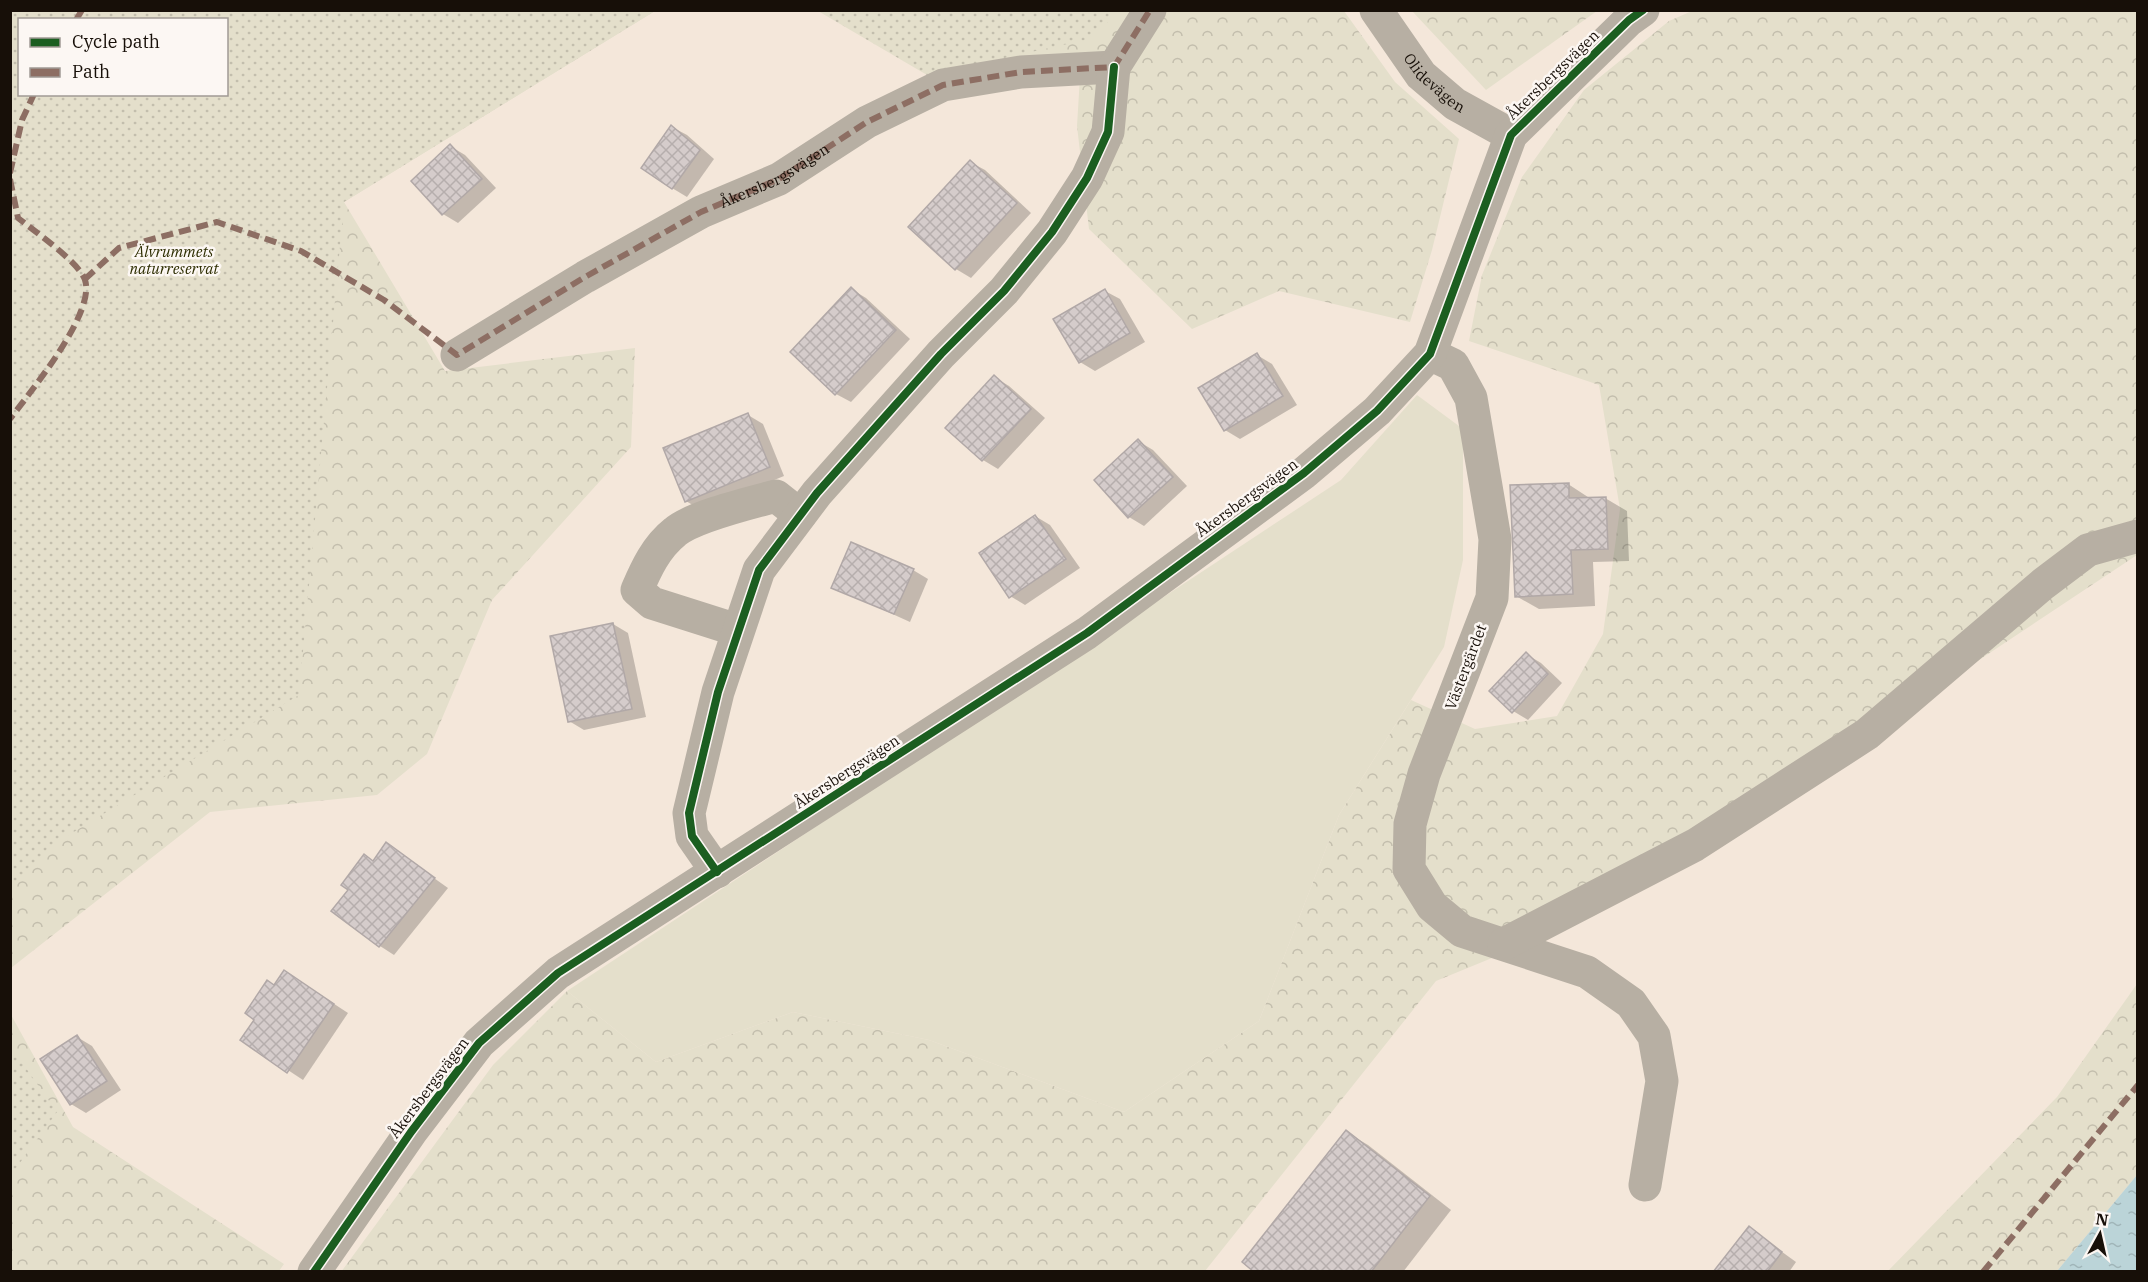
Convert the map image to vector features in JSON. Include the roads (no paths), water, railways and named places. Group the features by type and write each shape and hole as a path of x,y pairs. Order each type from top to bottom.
{"street":[{"path":"717,872 692,836 689,813 718,692 759,570 800,515 940,354 1004,291 1052,232 1087,178 1108,132 1114,67 1150,10"},
{"name":"Olidevägen","path":"1376,10 1421,75 1455,104 1511,135"},
{"name":"Åkersbergsvägen","path":"314,1272 411,1132 479,1043 558,973 1087,633 1304,473 1377,411 1430,354 1511,135 1629,20 1643,10"},
{"name":"Åkersbergsvägen","path":"457,355 585,277 701,212 779,179 867,122 943,85 1021,72 1114,67"},
{"name":"Västergärdet","path":"1430,354 1453,365 1471,398 1495,539 1492,598 1424,774 1410,824 1409,870 1432,906 1462,931 1587,972 1631,1003 1654,1036 1662,1081 1644,1185"},
{"path":"737,630 652,603 637,590 649,562 675,531 718,512 776,496 800,515"},
{"path":"1504,944 1695,845 1723,827 1867,734 2043,584 2088,550 2138,536"}],"water":[{"path":"2137,1175 2137,1271 2057,1271"}],"park label":[{"name":"Älvrummets naturreservat","path":"174,260"}]}
